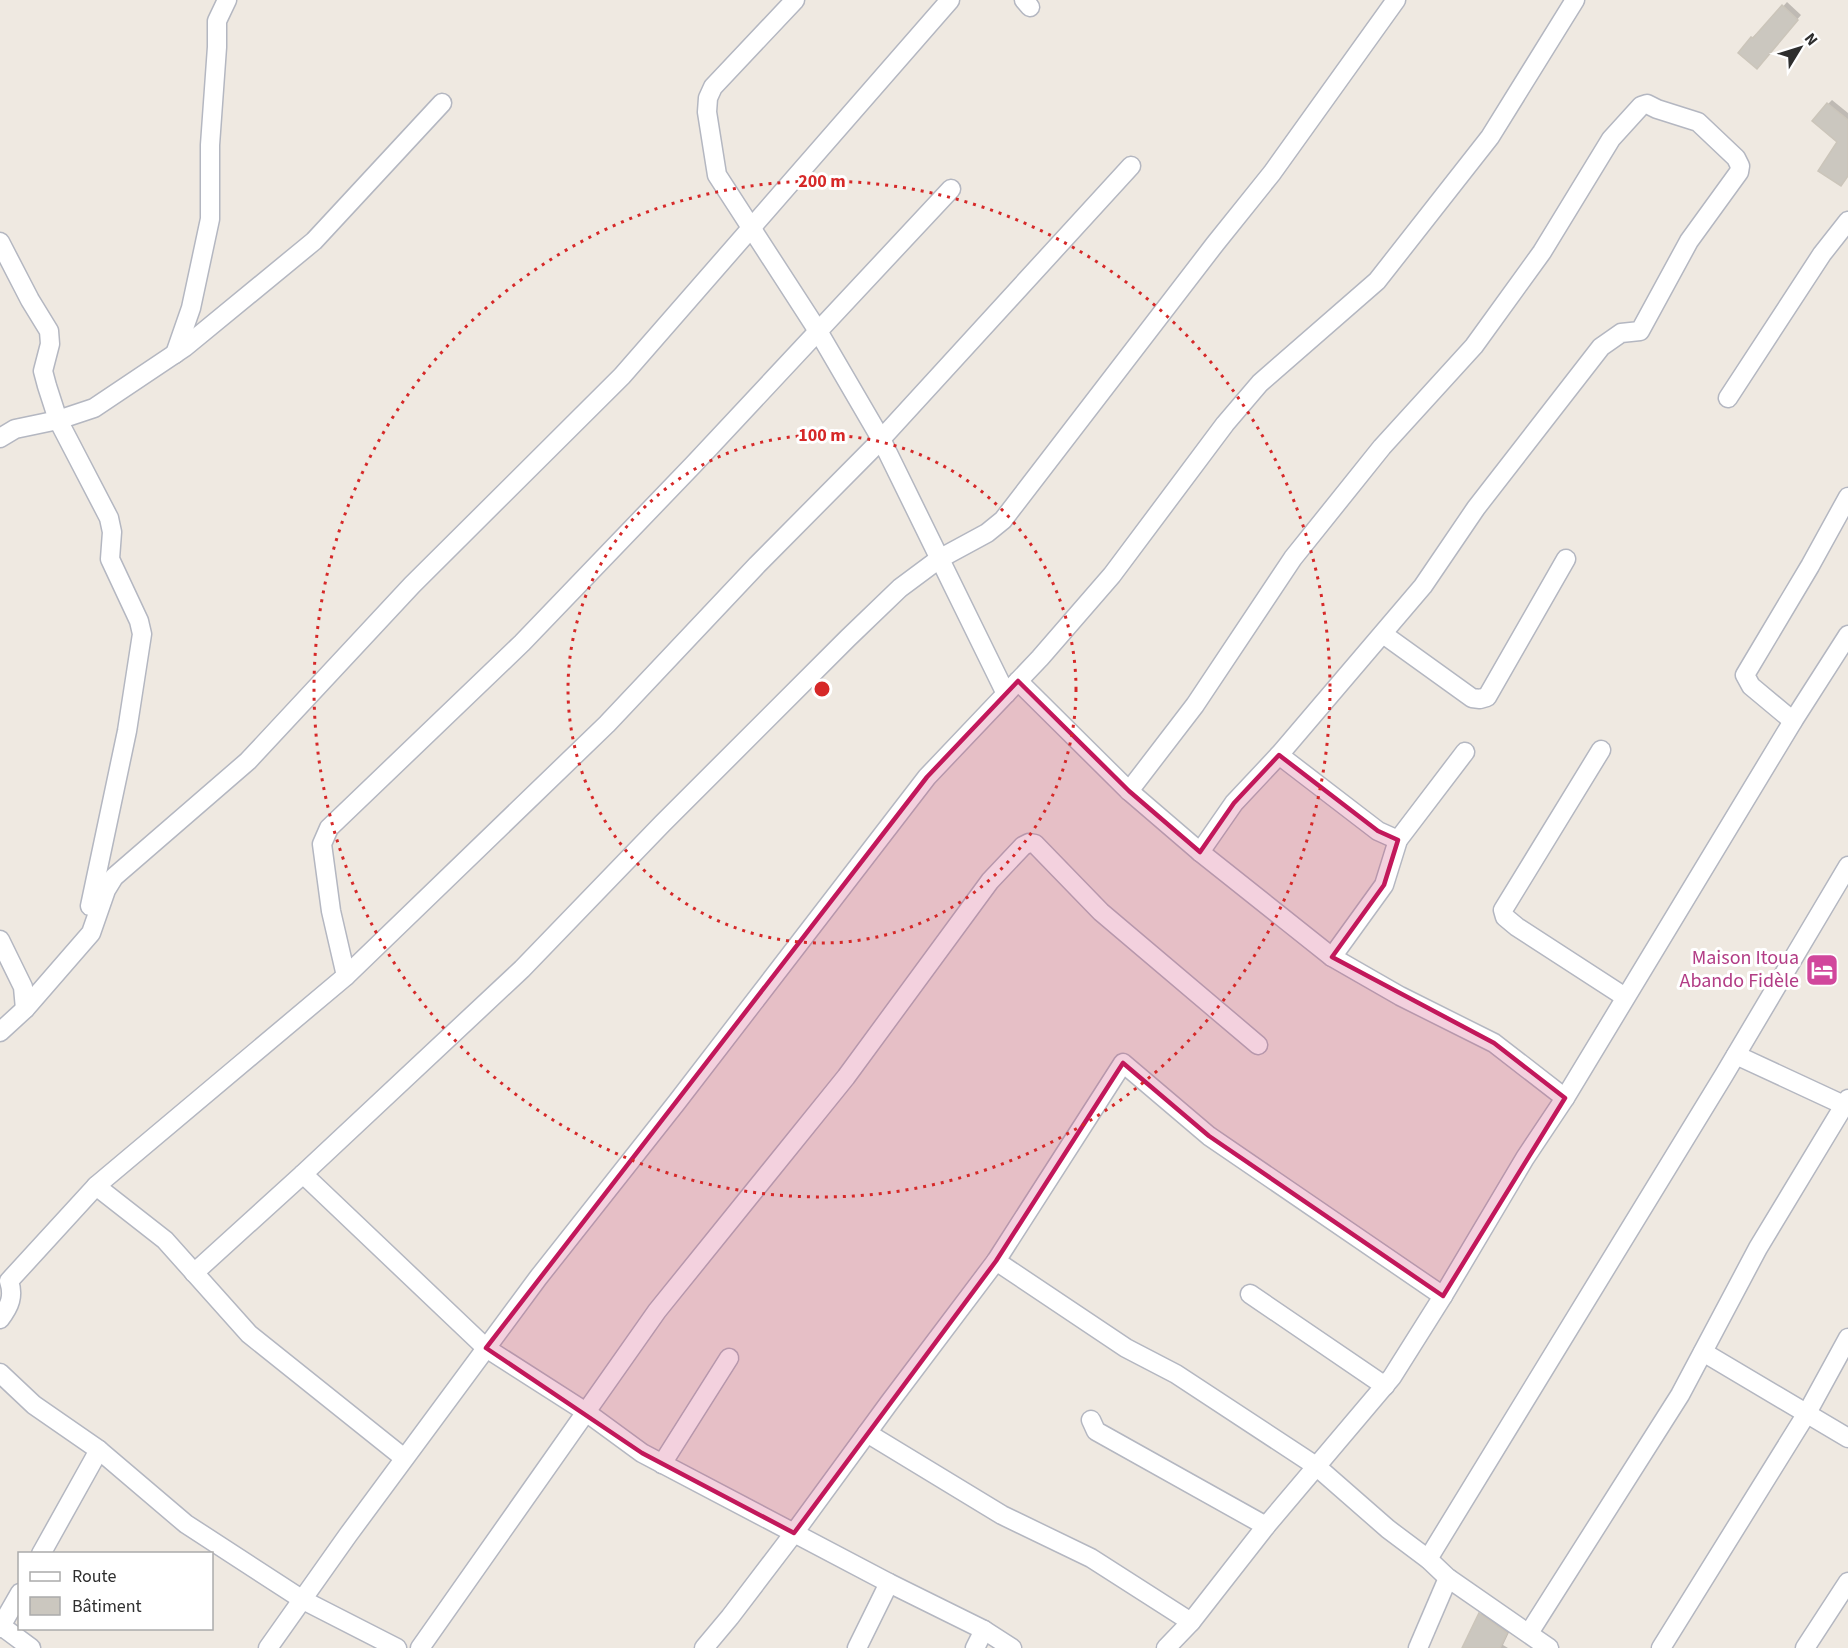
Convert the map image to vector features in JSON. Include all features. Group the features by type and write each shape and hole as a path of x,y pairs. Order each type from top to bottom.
{"street":[{"path":"175,354 191,308 210,219 210,145 218,47 217,21 227,0"},
{"path":"795,0 713,87 708,98 707,112 717,175 818,331 881,439 1006,694"},
{"path":"0,1032 25,1009 83,943 95,924 106,890 114,877 248,761 412,585 622,376 950,0"},
{"path":"194,1273 522,969 662,824 900,588 939,559 987,534 1003,520 1272,173 1396,0"},
{"path":"268,1648 404,1458 538,1278 677,1102 927,777 1018,681 1112,575 1224,424 1260,382 1377,281 1490,137 1575,0"},
{"path":"0,438 15,429 58,420 94,408 175,354 314,241 442,103"},
{"path":"1130,791 1195,705 1293,558 1382,447 1474,346 1542,252 1611,139 1641,106 1647,104 1698,122 1736,158 1740,166 1739,172 1689,241 1640,331 1621,333 1601,347 1476,508 1423,586 1279,755 1234,803 1200,852"},
{"path":"0,1319 13,1294 4,1275 96,1186 346,976 607,724 757,565 881,439 1131,166"},
{"path":"346,976 331,911 322,844 329,828 522,643 951,189"},
{"path":"1728,398 1822,255 1848,221"},
{"path":"0,242 49,331 50,344 43,371 58,420 109,518 112,532 110,559 139,621 142,633 127,732 83,943"},
{"path":"1793,721 1751,686 1745,675 1848,497"},
{"path":"1383,634 1472,698 1487,697 1566,559"},
{"path":"1166,1648 1191,1622 1266,1526 1385,1386 1443,1296 1525,1158 1565,1098 1793,721 1848,635"},
{"path":"1018,681 1130,791 1200,852 1332,957 1400,996 1494,1043 1565,1098"},
{"path":"1601,750 1503,910 1505,917 1517,927 1625,997"},
{"path":"1332,957 1384,885 1398,840 1465,752"},
{"path":"1279,755 1378,831 1398,840"},
{"path":"420,1648 657,1311 846,1077 990,881 1023,846 1029,843 1035,844 1101,912 1258,1045"},
{"path":"1428,1558 1736,1055 1848,866"},
{"path":"0,940 23,987 25,1009"},
{"path":"1528,1633 1680,1395 1758,1248 1847,1104 1736,1055"},
{"path":"704,1648 794,1533 996,1261 1123,1063 1209,1136 1443,1296"},
{"path":"303,1174 486,1348 662,1464 889,1584 984,1630 1012,1648"},
{"path":"96,1186 165,1240 249,1334 404,1458"},
{"path":"996,1261 1126,1348 1176,1374 1316,1466 1388,1529 1428,1558 1448,1578 1549,1648"},
{"path":"1250,1294 1385,1386"},
{"path":"1661,1648 1807,1413 1848,1338"},
{"path":"1703,1352 1848,1438"},
{"path":"662,1464 729,1358"},
{"path":"0,1373 34,1405 99,1450 186,1524 303,1600 397,1648"},
{"path":"1091,1420 1096,1431 1266,1526"},
{"path":"867,1433 1002,1515 1090,1558 1191,1622"},
{"path":"42,1552 99,1450"},
{"path":"1418,1648 1448,1578"},
{"path":"1805,1648 1848,1582"},
{"path":"857,1648 889,1584"},
{"path":"18,1596 0,1626 31,1648"},
{"path":"975,1648 984,1630"}],"highlighted area":[{"path":"1018,681 1129,791 1200,852 1234,803 1279,755 1378,831 1398,840 1384,885 1332,957 1494,1043 1565,1098 1443,1296 1209,1136 1123,1063 996,1261 794,1533 642,1453 486,1348 927,777"}],"building":[{"path":"1782,5 1798,20 1757,69 1738,53"},
{"path":"1827,103 1848,120 1848,176 1841,186 1818,171 1837,142 1812,121"},
{"path":"1479,1613 1507,1633 1500,1648 1462,1648"}],"place":[{"name":"Maison Itoua Abando Fidèle","path":"1822,970"}]}
